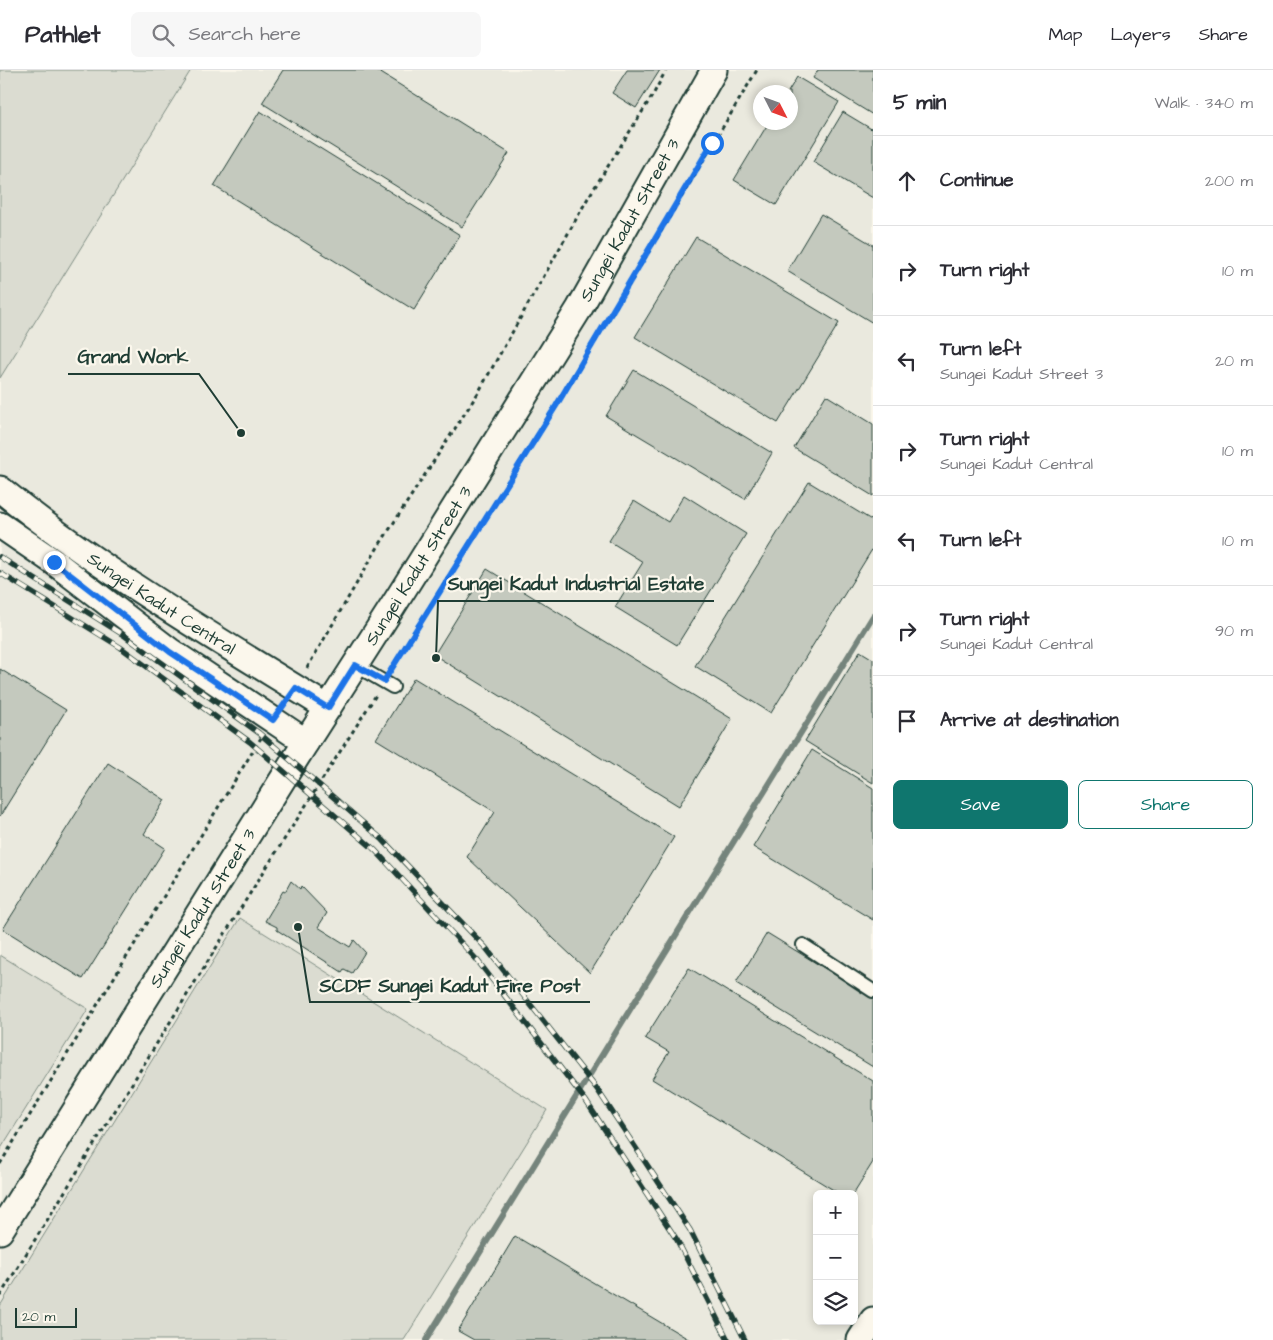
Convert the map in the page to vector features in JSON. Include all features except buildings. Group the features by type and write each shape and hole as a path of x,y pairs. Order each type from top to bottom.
{"street":[{"name":"Sungei Kadut Street 3","path":"0,1231 579,308 714,70"},
{"name":"Sungei Kadut Central","path":"0,490 91,558 189,622 328,708"},
{"name":"Sungei Kadut Central","path":"0,525 54,562 170,652 306,742"},
{"path":"860,1340 873,1320"}],"lane":[{"path":"355,665 389,684"},
{"path":"804,945 873,991"}],"path":[{"path":"296,688 378,547 478,393 588,198 654,93 666,70"},
{"path":"0,1296 254,887 389,684 757,70"},
{"path":"0,1164 273,720"}],"shaded area":[{"path":"0,70 873,70 873,1340 0,1340"},
{"path":"0,70 191,70 0,378"},
{"path":"240,918 547,1110 404,1340 0,1340 0,1306"},
{"path":"0,955 88,1009 0,1150"}],"waterway":[{"path":"426,1340 873,616"}],"railway":[{"path":"0,557 125,636 259,733 383,840 486,948 597,1089 690,1230 745,1340"},
{"path":"0,573 120,647 250,742 375,850 477,960 586,1101 677,1240 728,1340"}],"place":[{"name":"Grand Work","path":"241,433"},
{"name":"Sungei Kadut Industrial Estate","path":"436,658"},
{"name":"SCDF Sungei Kadut Fire Post","path":"298,927"}],"route":[{"path":"54,562 170,652 273,720 296,688 328,708 355,665 384,681 556,406 712,143"}]}
